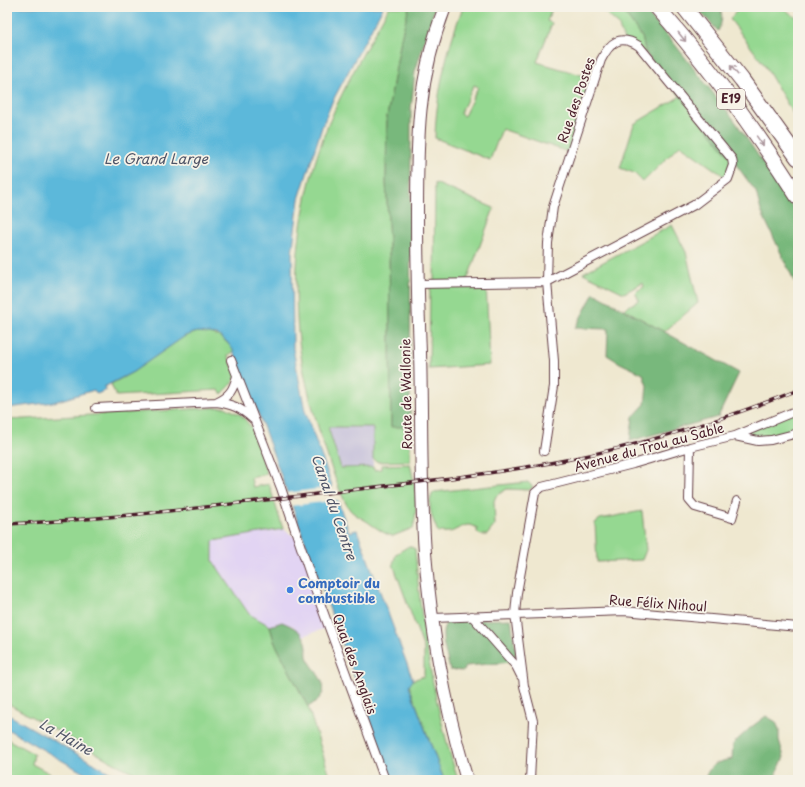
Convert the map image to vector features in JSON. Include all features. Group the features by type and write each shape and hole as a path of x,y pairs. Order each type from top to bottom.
{"highway":[{"name":"E19","path":"657,7 725,91 778,165 798,197"},
{"name":"E19","path":"684,7 742,80 798,158"}],"main road":[{"name":"Route de Wallonie","path":"446,7 426,69 418,130 417,284 424,546 444,689 467,780"}],"street":[{"name":"Rue des Postes","path":"417,284 547,282 694,205 725,183 732,171 732,159 639,46 631,41 624,40 617,41 610,46 601,60 553,206 548,243 547,282 554,361 554,386 544,451"},
{"name":"Quai des Anglais","path":"231,360 255,421 385,780"},
{"path":"216,402 228,397 234,388 237,376"},
{"path":"96,408 216,402 233,404 244,410 255,421"},
{"path":"735,436 798,410"},
{"name":"Avenue du Trou au Sable","path":"515,614 535,493 542,487 735,436 758,441 771,440 798,433"},
{"path":"690,447 689,500 694,508 732,518 737,501"},
{"name":"Rue Félix Nihoul","path":"515,614 624,611 798,628"},
{"path":"433,618 515,614 524,683 533,721 530,780"},
{"path":"472,616 516,666 524,683"}],"shaded area":[{"path":"328,427 373,427 373,467 340,468"},
{"path":"283,529 298,539 329,627 303,636 293,626 282,622 270,626 249,614 213,561 213,541"}],"green space":[{"path":"389,7 409,7 402,34 387,117 386,180 389,242 391,426 410,427 410,461 378,462 373,459 373,427 328,427 341,468 373,467 374,470 381,469 381,465 410,464 416,496 415,520 413,528 393,536 382,532 352,512 348,508 337,484 318,426 305,375 300,349 296,288 301,226 314,166 335,109"},
{"path":"409,7 435,7 415,72 411,109 410,427 391,427 389,242 386,180 387,117 402,34"},
{"path":"463,7 553,7 547,21 552,23 537,62 595,79 571,153 502,129 490,160 435,138 443,72","holes":["474,85 478,87 464,116 460,114"]},
{"path":"599,7 620,7 642,37 646,54 624,40 618,24"},
{"path":"620,7 641,7 673,42 735,121 798,215 798,289 761,211 756,192 732,159 646,54 642,37"},
{"path":"696,7 720,7 722,19 718,31"},
{"path":"740,7 782,7 798,19 798,122 765,66 730,19"},
{"path":"681,96 732,159 728,179 680,145 643,182 634,173 620,168 634,124"},
{"path":"435,183 494,208 466,283 486,283 490,365 429,369 430,284 434,283"},
{"path":"672,225 686,252 698,303 664,332 624,309 639,300 635,292 644,287 643,283 624,293 583,273"},
{"path":"594,293 739,373 718,417 630,441 633,417 645,404 647,386 643,374 607,355 608,329 575,328"},
{"path":"198,332 219,336 227,342 234,351 228,356 237,376 222,394 218,390 116,396 111,384 133,372 185,336"},
{"path":"225,407 241,415 253,429 267,474 251,478 253,487 269,484 283,529 213,541 213,561 249,614 270,626 274,641 308,707 331,780 149,780 114,763 7,703 7,420"},
{"path":"798,410 798,433 771,440 735,436"},
{"path":"528,482 533,487 529,490 507,489 496,496 494,501 495,525 487,535 481,535 477,532 477,528 471,525 464,526 452,532 438,532 432,517 430,506 431,496 434,492"},
{"path":"642,511 646,550 642,560 597,562 595,523 600,519"},
{"path":"409,546 415,549 425,637 435,695 458,780 444,780 409,685 410,681 424,676 424,649 393,564 396,554"},
{"path":"511,619 516,654 512,662 466,666 464,671 450,670 443,637 443,631 448,621"},
{"path":"282,622 295,628 302,634 306,642 307,658 323,684 322,695 317,701 308,707 274,641 270,626"},
{"path":"766,716 776,722 784,757 776,775 770,780 705,780 711,767 722,761 732,759 733,744 750,728"},
{"path":"7,739 34,754 32,764 62,780 7,780"}],"water":[{"name":"Le Grand Large","path":"7,7 383,7 332,102 322,127 299,199 292,254 293,349 305,411 349,532 357,530 413,680 409,686 444,780 392,780 263,426 233,350 227,342 217,334 197,332 185,336 133,372 104,387 106,390 97,394 94,390 54,402 7,408"},
{"path":"7,714 123,780 96,780 7,729"}],"pier":[{"path":"335,487 339,500 290,506 285,493"}],"railway":[{"path":"7,524 191,509 434,480 533,466 596,454 654,439 712,421 798,390"}],"place":[{"name":"Comptoir du combustible","path":"290,590"}],"water label":[{"name":"Canal du Centre","path":"334,507"},
{"name":"La Haine","path":"66,737"}]}
